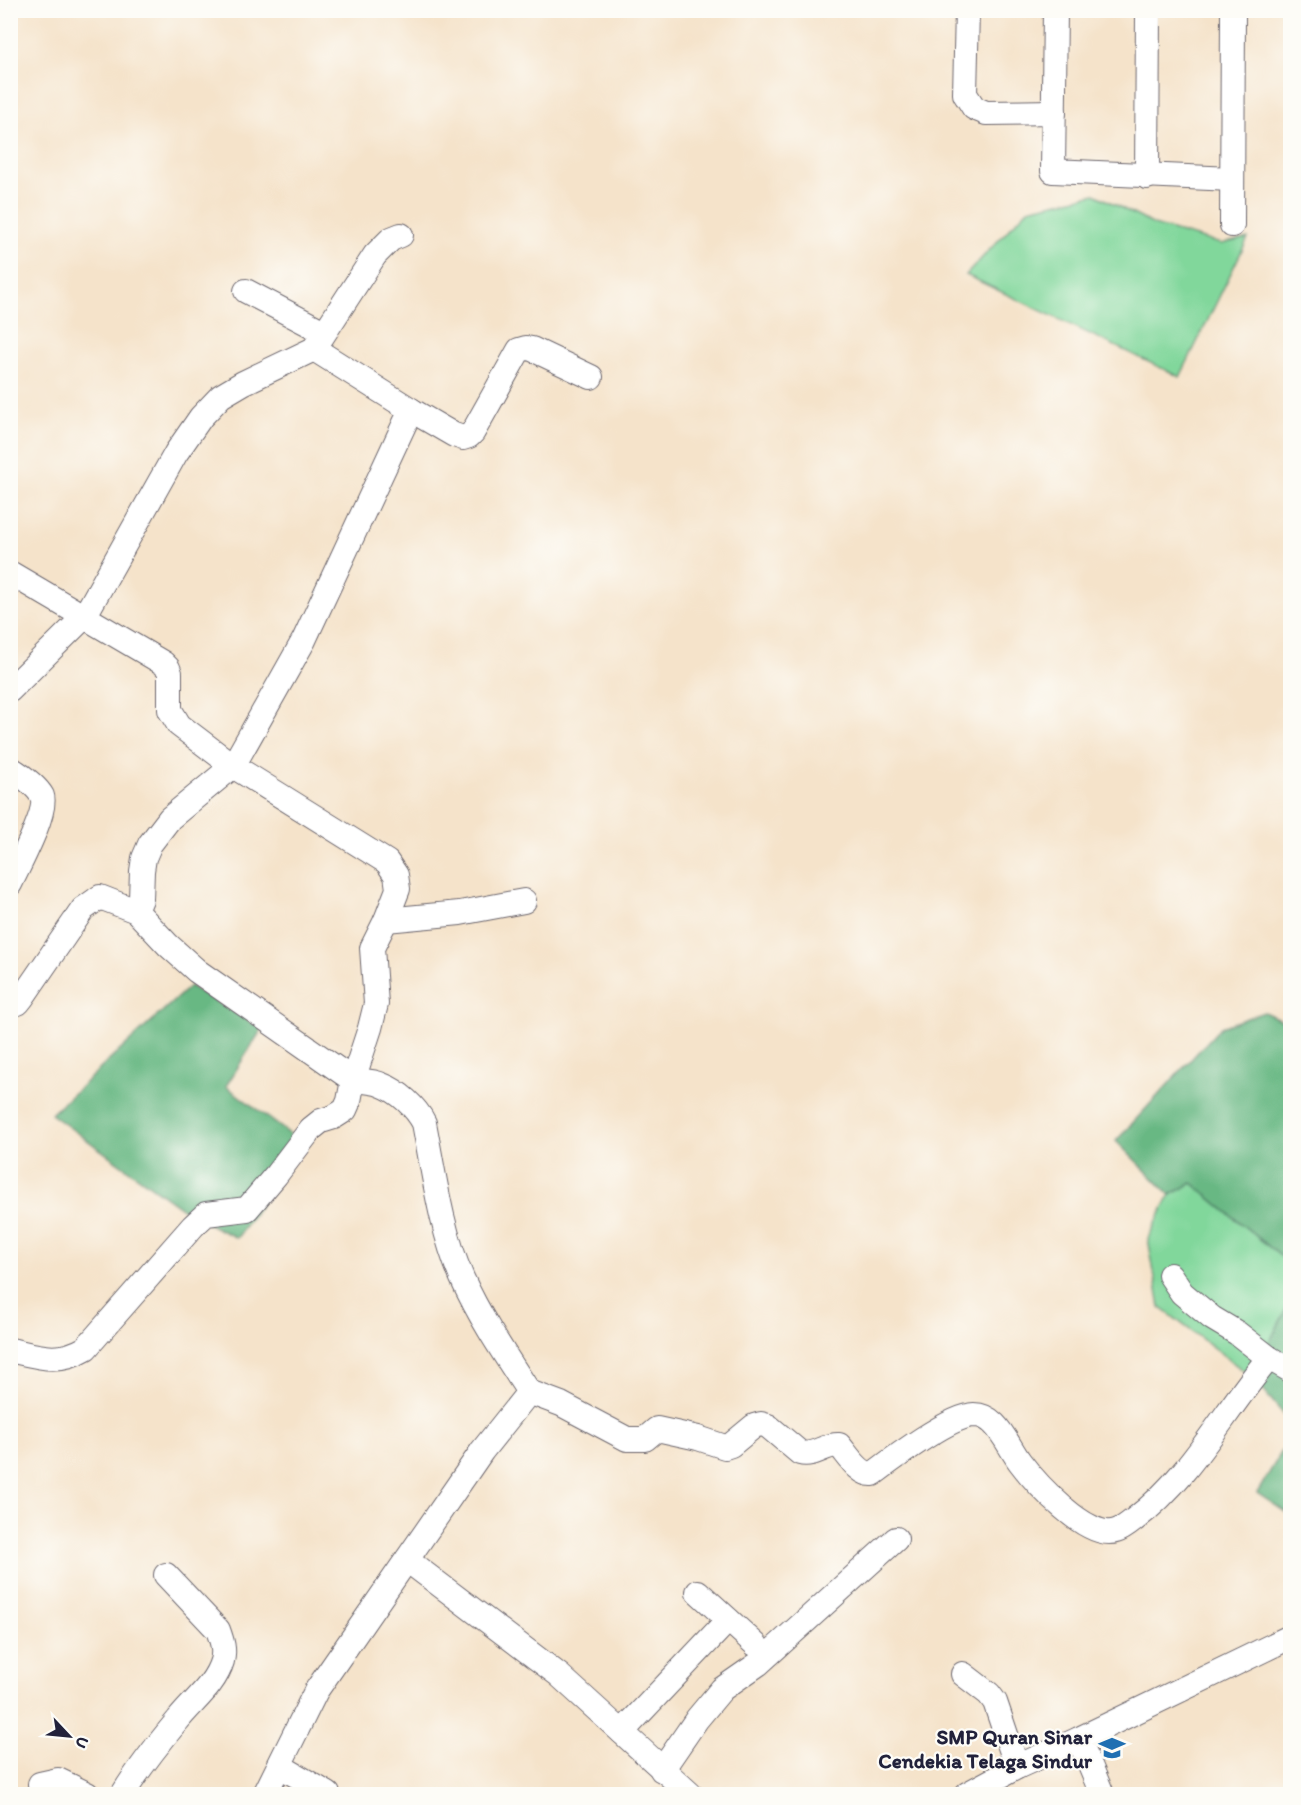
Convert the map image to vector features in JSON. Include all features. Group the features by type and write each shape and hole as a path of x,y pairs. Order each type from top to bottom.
{"street":[{"path":"967,10 965,94 974,108 986,113 1054,112"},
{"path":"1055,10 1053,171 1232,179"},
{"path":"1147,177 1148,10"},
{"path":"1232,225 1233,10"},
{"path":"10,690 84,617 158,483 201,417 221,396 319,341 375,255 391,239 401,235"},
{"path":"246,291 319,341 411,410 463,438 474,432 519,350 532,349 591,377"},
{"path":"136,911 141,899 144,858 150,844 170,818 233,766 304,640 411,410"},
{"path":"10,573 168,668 170,710 174,720 233,766 387,862 396,875 398,890 372,948 376,1004 345,1110 321,1121 311,1129 247,1209 206,1214 86,1348 73,1356 60,1359 10,1350"},
{"path":"10,768 21,775 41,795 44,805 10,884"},
{"path":"10,1005 18,1003 22,998 83,909 91,902 100,897 136,911 197,971 353,1080 380,1084 419,1112 424,1123 445,1222 462,1277 493,1336 530,1392 561,1404 627,1439 645,1439 657,1429 725,1447 731,1445 754,1426 761,1424 768,1426 800,1453 806,1455 830,1445 839,1445 867,1475 873,1474 922,1438 972,1415 984,1416 995,1425 1021,1463 1052,1497 1081,1521 1097,1530 1116,1531 1143,1513 1172,1485 1249,1381 1269,1358"},
{"path":"386,920 460,913 524,902"},
{"path":"1170,1275 1182,1293 1212,1318 1238,1333 1269,1358 1290,1370"},
{"path":"265,1794 316,1690 482,1451 530,1392"},
{"path":"662,1770 697,1719 722,1689 758,1664 896,1539"},
{"path":"407,1560 559,1675 690,1794"},
{"path":"123,1794 178,1719 213,1681 223,1659 223,1641 218,1630 166,1575"},
{"path":"698,1592 756,1645"},
{"path":"622,1732 728,1620"},
{"path":"967,1794 1017,1767 1290,1637"},
{"path":"963,1674 989,1694 995,1702 1017,1767"},
{"path":"1079,1739 1102,1794"},
{"path":"280,1766 328,1794"},
{"path":"39,1784 58,1780 87,1794"}],"green space":[{"path":"1095,194 1154,225 1221,244 1248,238 1180,377 966,275 1028,209"},
{"path":"190,986 262,1029 226,1086 303,1144 237,1238 194,1217 51,1114"},
{"path":"1264,1012 1290,1024 1290,1264 1192,1183 1170,1195 1116,1141 1221,1027"},
{"path":"1192,1183 1290,1264 1290,1302 1252,1377 1160,1307 1148,1238 1170,1195"},
{"path":"1290,1302 1290,1422 1252,1377"},
{"path":"1290,1438 1290,1515 1257,1493"}],"place":[{"name":"SMP Quran Sinar Cendekia Telaga Sindur","path":"1112,1748"}]}
